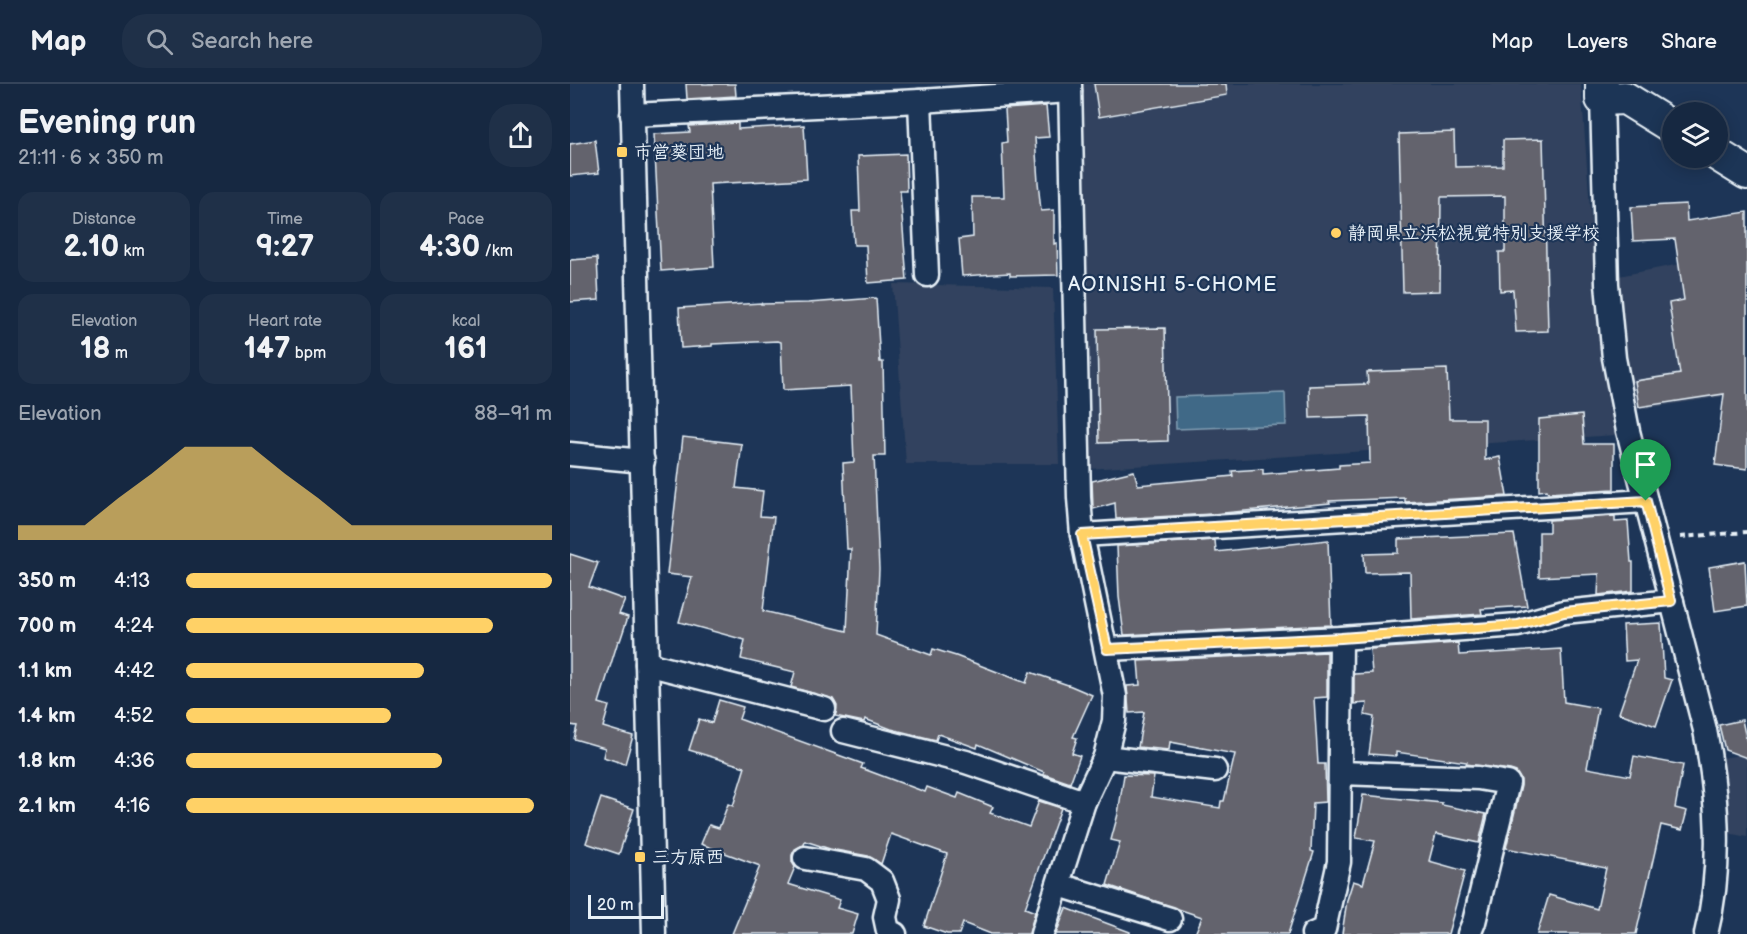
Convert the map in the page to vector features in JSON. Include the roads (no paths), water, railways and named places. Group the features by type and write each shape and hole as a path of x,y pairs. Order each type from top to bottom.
{"street":[{"path":"632,84 654,934"},
{"path":"632,115 920,101 1070,88 1079,498 1082,535 1115,696 1114,721 1105,757 1084,802 1042,934"},
{"path":"1662,121 1625,98 1602,91 1610,321 1620,395 1705,730 1713,778 1717,846 1715,884 1706,934"},
{"path":"920,101 927,275"},
{"path":"1728,161 1747,173"},
{"path":"570,454 643,461"},
{"path":"1082,535 1646,501"},
{"path":"1107,649 1341,638 1518,625 1564,612 1671,601"},
{"path":"1313,934 1324,929 1339,862 1341,638"},
{"path":"647,664 824,709"},
{"path":"843,731 966,762 1084,802"},
{"path":"1105,757 1215,770"},
{"path":"1341,773 1478,778 1508,783 1474,922 1469,934"},
{"path":"805,858 866,869 882,881 889,899 885,917 888,931 895,934"},
{"path":"1059,885 1170,919"}],"place":[{"name":"市営葵団地","path":"622,152"},
{"name":"静岡県立浜松視覚特別支援学校","path":"1336,233"},
{"name":"三方原西","path":"640,857"}],"district":[{"name":"AOINISHI 5-CHOME","path":"1173,285"}]}
